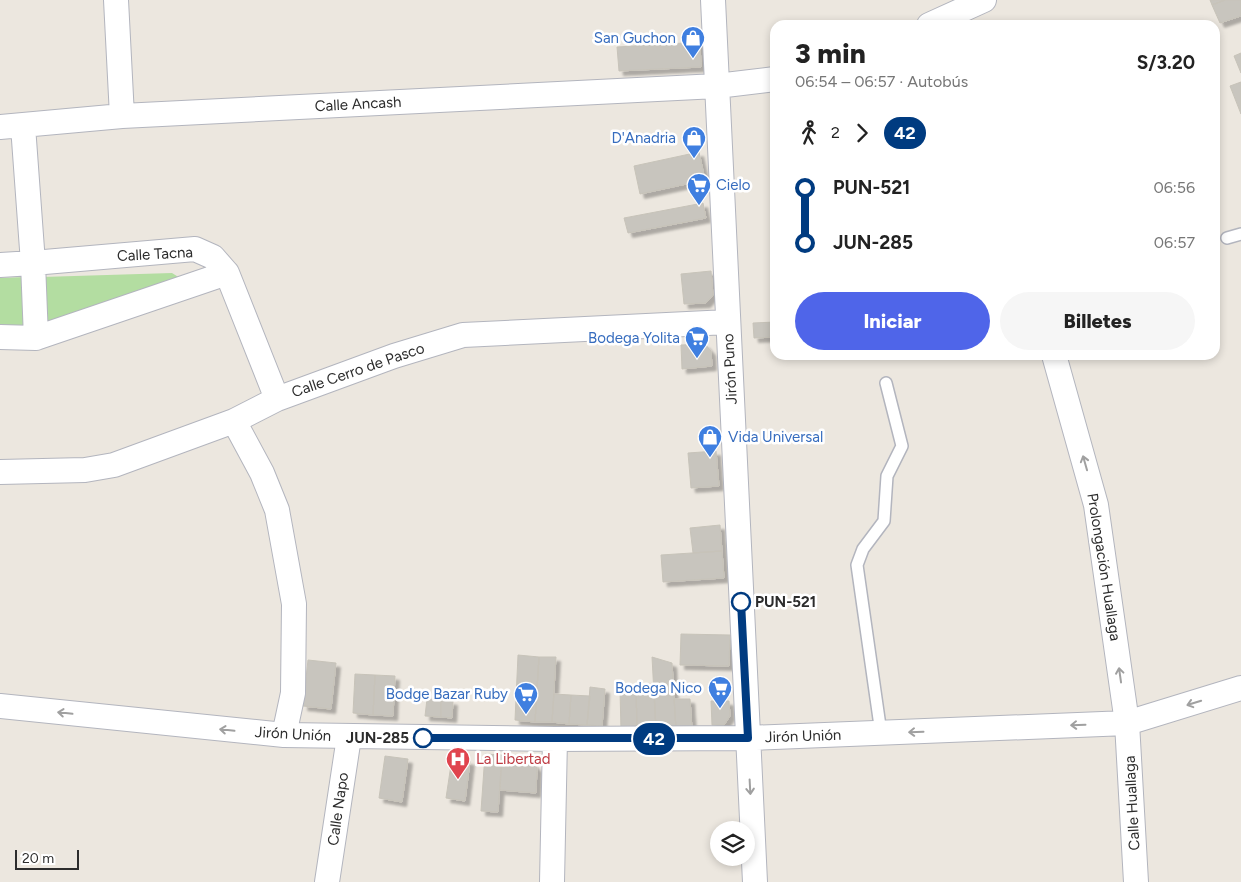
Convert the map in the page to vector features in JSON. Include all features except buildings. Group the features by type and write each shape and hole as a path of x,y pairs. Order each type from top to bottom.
{"street":[{"path":"116,0 122,116"},
{"name":"Jirón Puno","path":"713,0 755,882"},
{"path":"941,20 984,0"},
{"name":"Calle Ancash","path":"0,127 122,116 717,86 770,80"},
{"path":"23,126 34,264 36,338"},
{"name":"Calle Tacna","path":"0,264 34,264 195,249 213,257 227,273 277,398"},
{"path":"0,337 36,338 227,273"},
{"name":"Calle Cerro de Pasco","path":"0,472 85,470 114,465 234,421 277,398 394,356 464,335 728,322"},
{"name":"Prolongación Huallaga","path":"1055,360 1096,505 1127,723"},
{"path":"234,421 262,473 277,510 294,604 293,694 284,735"},
{"name":"Jirón Unión","path":"0,706 284,735 554,739 748,738 1127,723 1241,688"},
{"name":"Calle Huallaga","path":"1127,723 1136,882"},
{"name":"Calle Napo","path":"327,882 348,737"},
{"path":"552,882 554,739"}],"lane":[{"path":"1227,238 1241,234"},
{"path":"880,733 857,565 863,549 884,521 887,476 902,446 886,383"}],"green space":[{"path":"172,273 180,278 47,323 42,277"},
{"path":"26,277 29,325 0,328 0,278"}],"bus line":[{"name":"42","path":"423,738 748,738 741,602"}],"place":[{"name":"San Guchon","path":"693,59"},
{"name":"D'Anadria","path":"694,159"},
{"name":"Cielo","path":"699,206"},
{"name":"Bodega Yolita","path":"697,359"},
{"name":"Vida Universal","path":"710,458"},
{"name":"PUN-521","path":"741,602"},
{"name":"Bodega Nico","path":"720,709"},
{"name":"Bodge Bazar Ruby","path":"526,715"},
{"name":"JUN-285","path":"423,738"},
{"name":"La Libertad","path":"458,780"}]}
